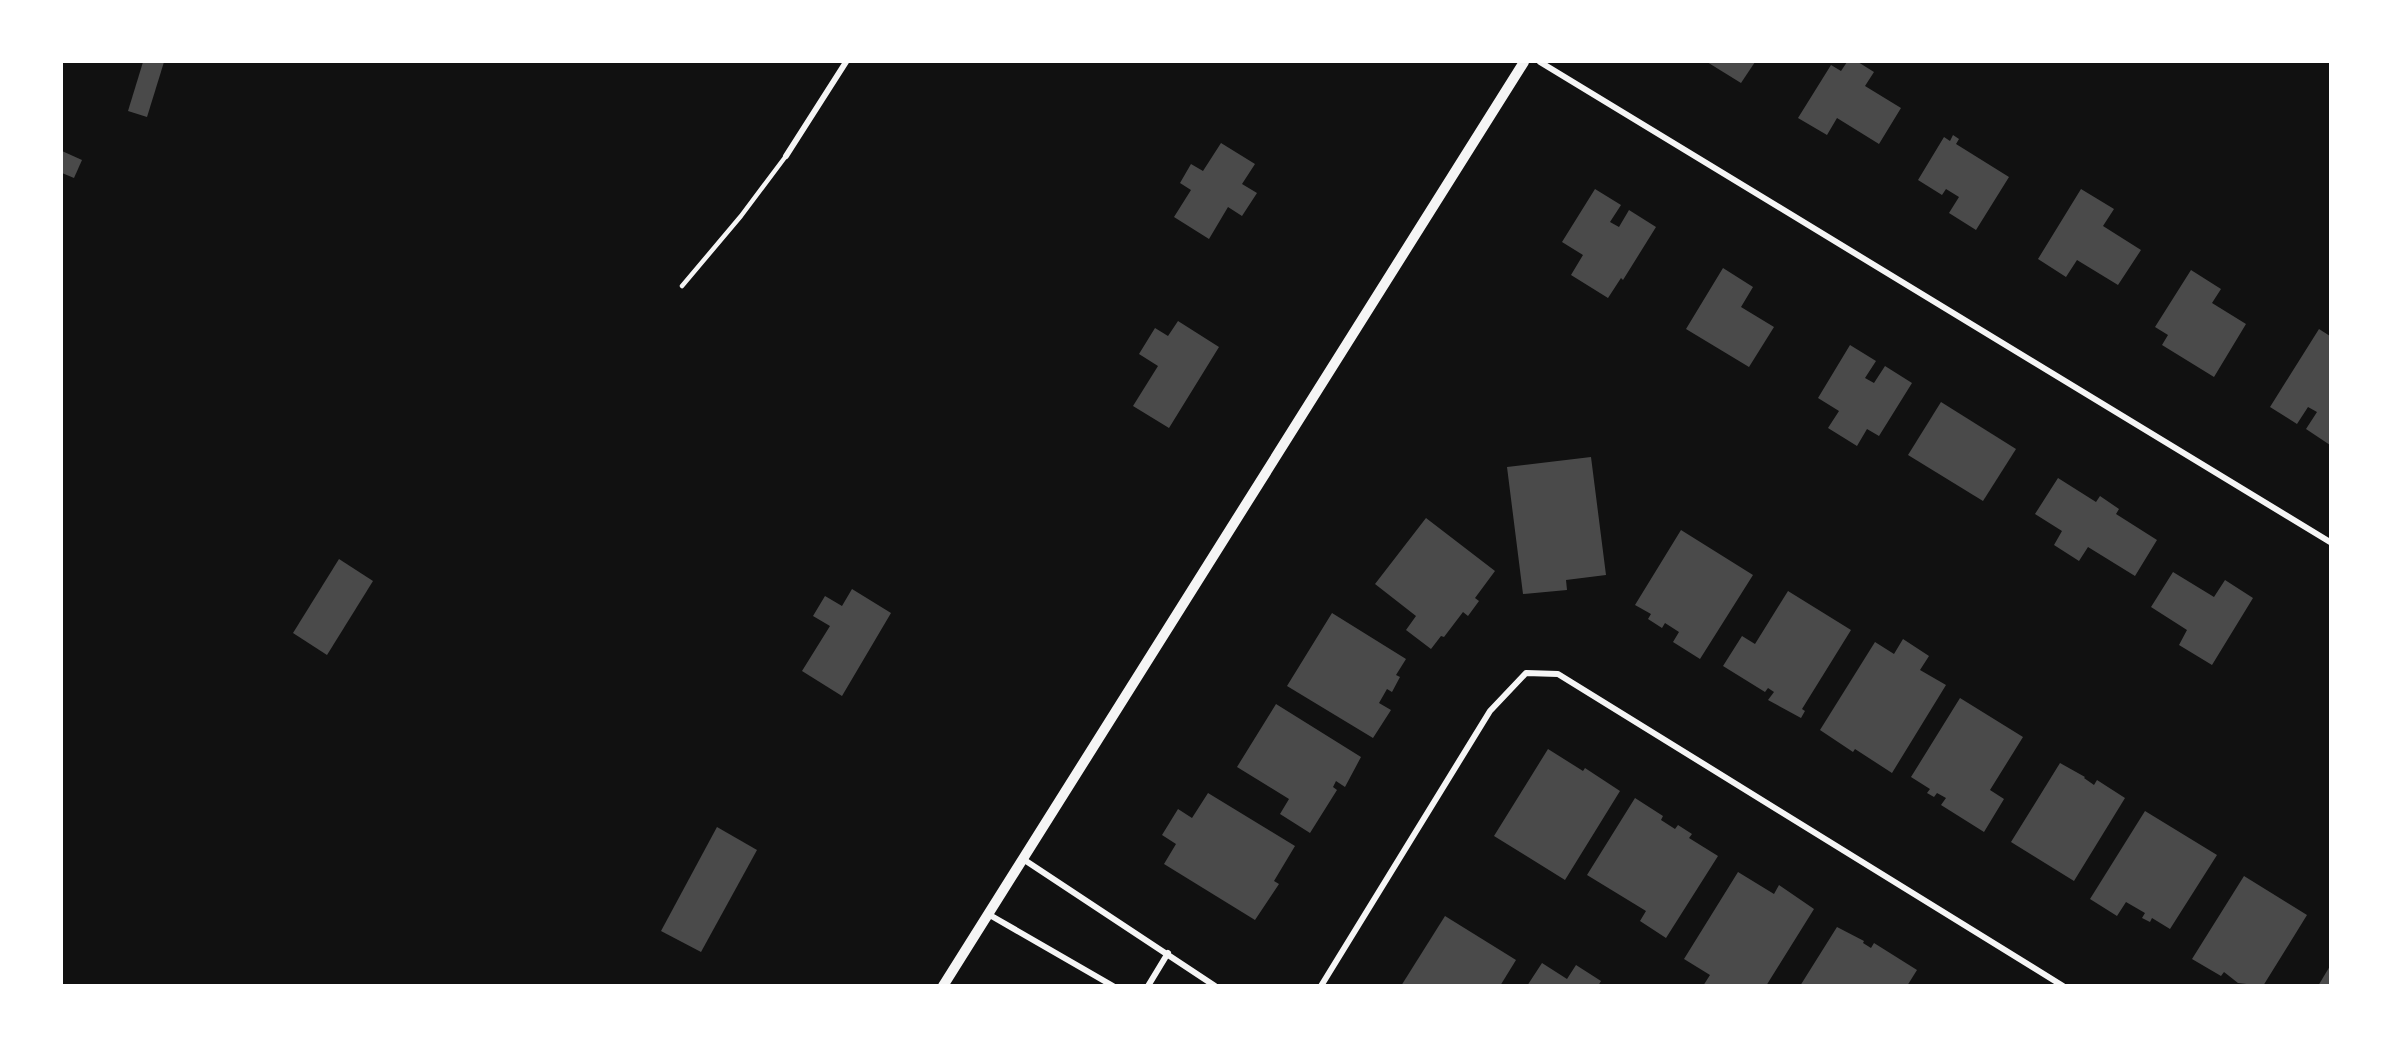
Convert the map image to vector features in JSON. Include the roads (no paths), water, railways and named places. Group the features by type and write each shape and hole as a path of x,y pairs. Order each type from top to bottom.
{"street":[{"path":"786,156 846,62"},
{"path":"943,986 1524,62"},
{"path":"1540,62 2331,542"},
{"path":"1321,986 1490,711 1526,673 1558,674 2063,986"},
{"path":"1022,858 1215,986"},
{"path":"988,914 1113,986"},
{"path":"1148,986 1168,953"}],"lane":[{"path":"682,286 741,216 786,156"}]}
